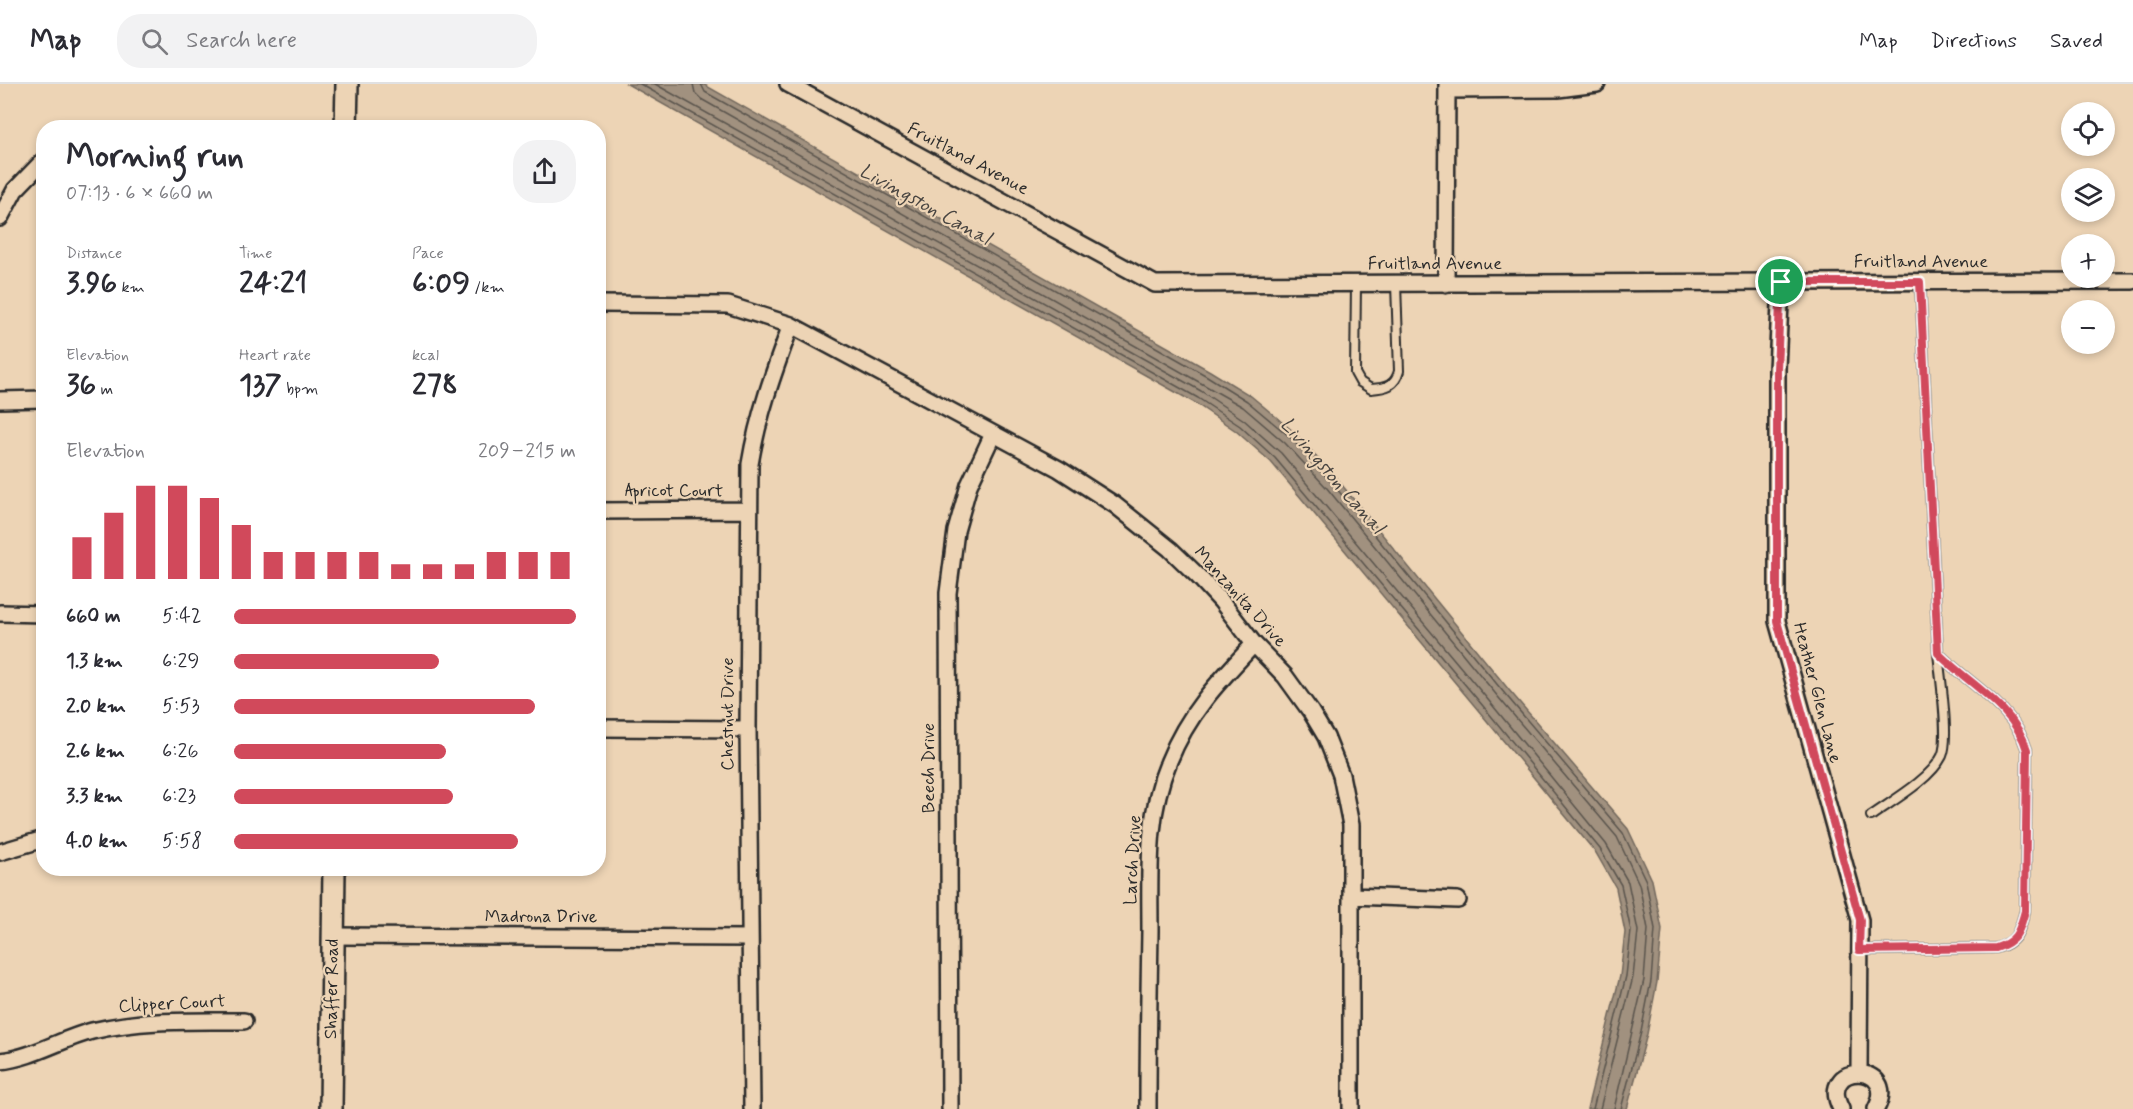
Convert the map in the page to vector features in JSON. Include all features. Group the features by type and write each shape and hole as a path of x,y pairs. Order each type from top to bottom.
{"main road":[{"path":"346,120 347,84"},
{"name":"Shaffer Road","path":"330,1109 334,876"}],"street":[{"name":"Fruitland Avenue","path":"788,84 811,90 973,184 1155,284 2133,281"},
{"path":"1446,284 1447,87 1558,89 1598,84"},
{"path":"0,218 15,190 36,168"},
{"name":"Heather Glen Lane","path":"1781,282 1777,369 1777,621 1860,920 1859,1072"},
{"name":"Manzanita Drive","path":"606,304 728,305 791,325 1059,469 1106,499 1170,549 1221,601 1254,644 1285,676 1311,711 1326,737 1341,775 1351,825 1351,1109"},
{"name":"Chestnut Drive","path":"752,1109 747,729 750,464 756,428 766,393 791,325"},
{"path":"0,400 36,399"},
{"name":"Beech Drive","path":"950,1109 948,593 956,531 969,485 993,434"},
{"name":"Apricot Court","path":"606,511 749,510"},
{"path":"0,613 36,614"},
{"name":"Larch Drive","path":"1148,1109 1151,841 1159,788 1169,760 1196,708 1254,644"},
{"path":"606,728 747,729"},
{"path":"0,852 36,841"},
{"path":"1352,896 1458,900"},
{"name":"Madrona Drive","path":"333,936 749,938"},
{"name":"Clipper Court","path":"0,1061 30,1054 66,1039 112,1026 153,1022 244,1021"},
{"path":"1841,1109 1836,1099 1838,1086 1844,1077 1859,1072 1871,1076 1880,1088 1881,1096 1876,1109"}],"lane":[{"path":"1870,816 1912,787 1933,768 1942,755 1945,739 1938,653 1920,282"},
{"path":"1356,284 1355,373 1360,382 1371,389 1391,385 1396,380 1399,371 1396,284"},
{"path":"1859,950 1996,948 2009,944 2018,933 2025,911 2027,750 2024,737 2014,721 1938,653"}],"water":[{"name":"Livingston Canal","path":"627,84 703,84 1210,371 1251,396 1295,433 1337,479 1509,690 1628,829 1652,880 1662,929 1657,982 1647,1034 1627,1109 1587,1109 1620,976 1625,932 1616,888 1596,853 1271,462 1236,431 1195,403"}],"route":[{"path":"1781,282 1920,282 1934,527 1938,653 2014,721 2024,737 2027,750 2025,911 2018,933 2009,944 1996,948 1859,950 1860,920 1777,621 1777,369 1781,282"}]}
